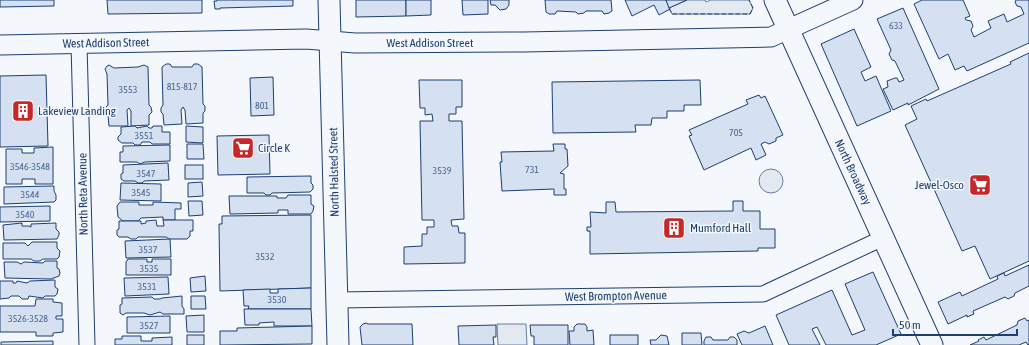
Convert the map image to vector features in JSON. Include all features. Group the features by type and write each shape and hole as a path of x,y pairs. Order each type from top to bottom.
{"main road":[{"name":"North Halsted Street","path":"329,0 338,345"},
{"name":"North Broadway","path":"775,0 932,345"}],"street":[{"name":"West Addison Street","path":"0,45 306,39 363,43 532,42 771,37 853,0"},
{"name":"North Reta Avenue","path":"79,44 87,345"},
{"name":"West Brompton Avenue","path":"337,300 763,294 884,238"}],"shaded area":[{"path":"687,0 705,0 706,2 711,0 749,0 753,8 750,14 672,14 669,8"},
{"path":"771,169 776,170 782,176 782,186 776,192 771,193 766,192 760,186 759,181 760,176 766,170"},
{"path":"497,324 526,324 527,345 498,345"}],"building":[{"path":"0,0 54,0 54,6 0,7"},
{"path":"107,0 202,0 202,13 108,14"},
{"path":"293,0 293,6 215,9 214,1"},
{"path":"356,0 406,0 406,16 356,17"},
{"path":"406,0 431,0 431,15 406,16"},
{"path":"462,0 488,0 488,14 463,15"},
{"path":"490,0 509,0 509,5 506,9 500,10 495,5 491,5"},
{"path":"545,0 611,0 612,11 604,14 602,11 586,11 578,14 576,12 557,11 555,14 549,14 546,12"},
{"path":"625,0 666,0 670,9 659,15 654,5 632,16"},
{"path":"666,0 687,0 669,8"},
{"path":"922,0 963,0 970,16 965,18 966,20 971,21 973,26 971,30 974,37 991,28 988,21 1004,14 1007,22 1024,14 1021,7 1017,6 1015,2 1016,0 1029,0 1029,43 967,71 964,66 955,70 948,54 939,59 914,4"},
{"path":"903,8 939,89 908,105 908,103 893,110 883,89 888,87 887,81 895,78 897,78 899,82 904,80 895,61 892,60 889,54 891,50 877,19"},
{"path":"854,29 871,67 861,72 865,81 876,76 891,111 857,126 821,44"},
{"name":"Jewel-Osco","path":"1029,53 1029,261 990,279 975,246 962,251 905,125 917,119 911,106 926,99 927,101 1011,64 1010,62"},
{"path":"166,64 170,64 172,67 192,67 194,64 198,64 202,67 203,104 205,106 203,123 186,124 185,110 183,107 181,110 182,124 164,125 163,114 161,112 163,105 162,67"},
{"path":"109,65 114,68 138,67 144,65 148,67 149,105 152,112 149,115 149,125 131,126 131,111 129,108 127,110 128,126 109,126 108,115 106,113 106,107 108,105 107,74 105,69"},
{"name":"Lakeview Landing","path":"46,75 48,146 0,147 0,76"},
{"path":"273,77 274,115 251,116 250,78"},
{"path":"419,80 462,80 462,107 456,107 456,114 449,114 449,121 462,121 464,219 451,220 452,226 458,226 459,233 465,233 465,263 404,264 404,247 422,246 422,234 427,234 427,227 434,227 434,220 422,220 420,121 433,121 432,114 425,115 425,108 420,108"},
{"path":"700,80 701,105 684,105 684,111 667,111 667,118 652,118 651,125 635,125 636,132 553,133 552,82"},
{"path":"759,95 761,98 765,96 783,135 776,138 776,141 769,144 765,142 761,144 766,155 756,160 751,148 704,170 689,136 692,135 689,130 748,104 746,100"},
{"path":"135,126 137,128 147,126 152,128 153,126 162,126 162,132 170,132 170,144 152,144 150,142 142,142 140,145 135,145 133,143 122,143 118,140 118,137 121,134 121,127"},
{"path":"186,126 203,127 203,143 186,142"},
{"name":"Circle K","path":"269,135 270,174 218,175 217,136"},
{"path":"187,144 203,144 204,159 187,159"},
{"path":"553,144 565,144 565,149 567,149 568,166 560,173 564,174 564,189 566,189 566,195 554,195 554,189 502,191 500,162 502,162 501,152 554,151"},
{"path":"170,145 170,161 145,162 140,164 137,162 120,162 120,152 123,152 123,146"},
{"path":"53,147 53,184 35,184 35,179 22,179 22,184 6,184 6,149 22,149 22,153 34,153 34,148"},
{"path":"168,163 169,180 144,181 142,183 138,183 135,181 124,181 121,179 123,165"},
{"path":"185,165 203,165 203,179 185,179"},
{"path":"311,176 313,189 310,192 272,193 270,195 266,195 264,193 247,193 247,177"},
{"path":"202,182 203,196 188,197 188,183"},
{"path":"121,183 161,184 161,201 120,200"},
{"path":"54,186 56,200 54,202 4,204 4,187"},
{"path":"288,195 311,195 311,204 314,206 311,214 288,214 288,210 278,210 278,213 230,214 229,196 277,196 277,198 286,198"},
{"path":"188,201 202,201 203,215 189,216"},
{"name":"Mumford Hall","path":"733,201 743,201 743,211 760,211 760,229 775,229 775,248 758,248 758,251 590,254 590,231 587,231 587,227 591,227 590,212 606,213 606,202 615,202 616,212 733,211"},
{"path":"120,202 139,202 139,205 153,205 153,202 181,203 181,209 175,209 175,220 163,220 163,217 141,218 138,221 123,221 118,217 117,206"},
{"path":"50,206 50,221 0,222 0,207"},
{"path":"311,215 311,288 220,291 219,224 222,224 222,216"},
{"path":"156,220 157,226 164,226 163,220 193,220 193,231 190,231 190,236 187,239 138,237 136,239 131,239 128,237 119,237 117,235 119,221 141,221 141,224 146,223 146,221"},
{"path":"22,223 22,226 31,227 31,224 56,223 56,229 59,232 59,235 57,239 4,240 3,225"},
{"path":"170,239 171,257 126,258 125,241"},
{"path":"32,242 57,242 57,248 60,251 59,257 57,259 43,259 40,261 34,261 31,259 3,259 3,243 25,243 28,246"},
{"path":"128,259 147,259 147,262 152,262 152,259 171,259 171,275 126,275 126,262"},
{"path":"45,261 57,261 57,268 59,269 60,273 59,276 51,279 5,278 4,262 17,262 21,264 24,262 43,263"},
{"path":"1029,265 1029,286 1015,293 1014,296 1008,299 1005,297 973,311 974,314 967,317 967,315 948,324 938,302 960,292 962,296 998,279 997,276 1004,273 1005,276"},
{"path":"873,272 901,334 876,345 826,345 817,327 812,329 820,345 789,345 776,315 832,290 852,335 865,330 845,284"},
{"path":"205,276 206,291 191,292 190,278"},
{"path":"168,277 169,294 125,296 124,278"},
{"path":"55,280 55,287 58,289 55,296 45,296 43,298 29,296 28,299 22,299 19,296 11,296 9,298 0,299 0,281 13,281 13,283 16,283 17,281 27,283 30,281"},
{"path":"311,288 311,309 248,309 249,306 244,306 243,290 270,289 270,293 278,293 278,289"},
{"path":"182,296 184,314 163,314 160,312 150,315 144,313 126,313 123,315 120,313 122,298 152,297 154,299 160,299"},
{"path":"191,296 205,296 206,309 191,309"},
{"path":"36,299 53,299 53,302 62,303 62,316 56,316 56,319 63,319 63,332 53,333 53,336 36,336 36,332 0,332 0,306 35,306"},
{"path":"244,309 311,309 312,326 274,326 274,322 259,323 259,325 245,325"},
{"path":"204,315 204,332 187,332 186,316"},
{"path":"170,316 170,333 127,333 127,317"},
{"path":"1025,318 1027,321 1029,320 1028,345 1026,342 1019,345 970,345 984,337 986,340 1017,325 1018,321"},
{"path":"366,323 412,324 413,345 362,345 360,327"},
{"path":"577,324 585,324 587,331 593,330 594,345 570,345 569,331 574,331 574,327"},
{"path":"496,325 496,337 493,337 494,345 459,345 458,326"},
{"path":"530,325 568,325 568,345 534,345 534,336 531,336"},
{"path":"312,326 312,344 220,345 220,331 237,331 237,328"},
{"path":"765,326 773,345 742,345 737,334 744,331 749,333"},
{"path":"682,333 701,333 702,345 682,345"},
{"path":"187,335 204,335 204,345 187,345"},
{"path":"610,335 638,335 638,345 610,345"},
{"path":"661,335 667,336 669,345 651,345 650,340 656,340"},
{"path":"122,336 141,336 141,341 152,341 152,338 172,337 172,345 115,345 115,339 122,339"},
{"path":"706,337 711,337 713,340 728,340 730,337 734,337 737,340 737,345 704,345"},
{"path":"53,341 53,345 1,345 1,342"}],"fence":[{"path":"669,8 672,14 750,14 753,8 749,0"}],"place":[{"name":"Lakeview Landing","path":"23,111"},
{"name":"Circle K","path":"243,148"},
{"name":"Jewel-Osco","path":"980,185"},
{"name":"Mumford Hall","path":"674,228"}]}
